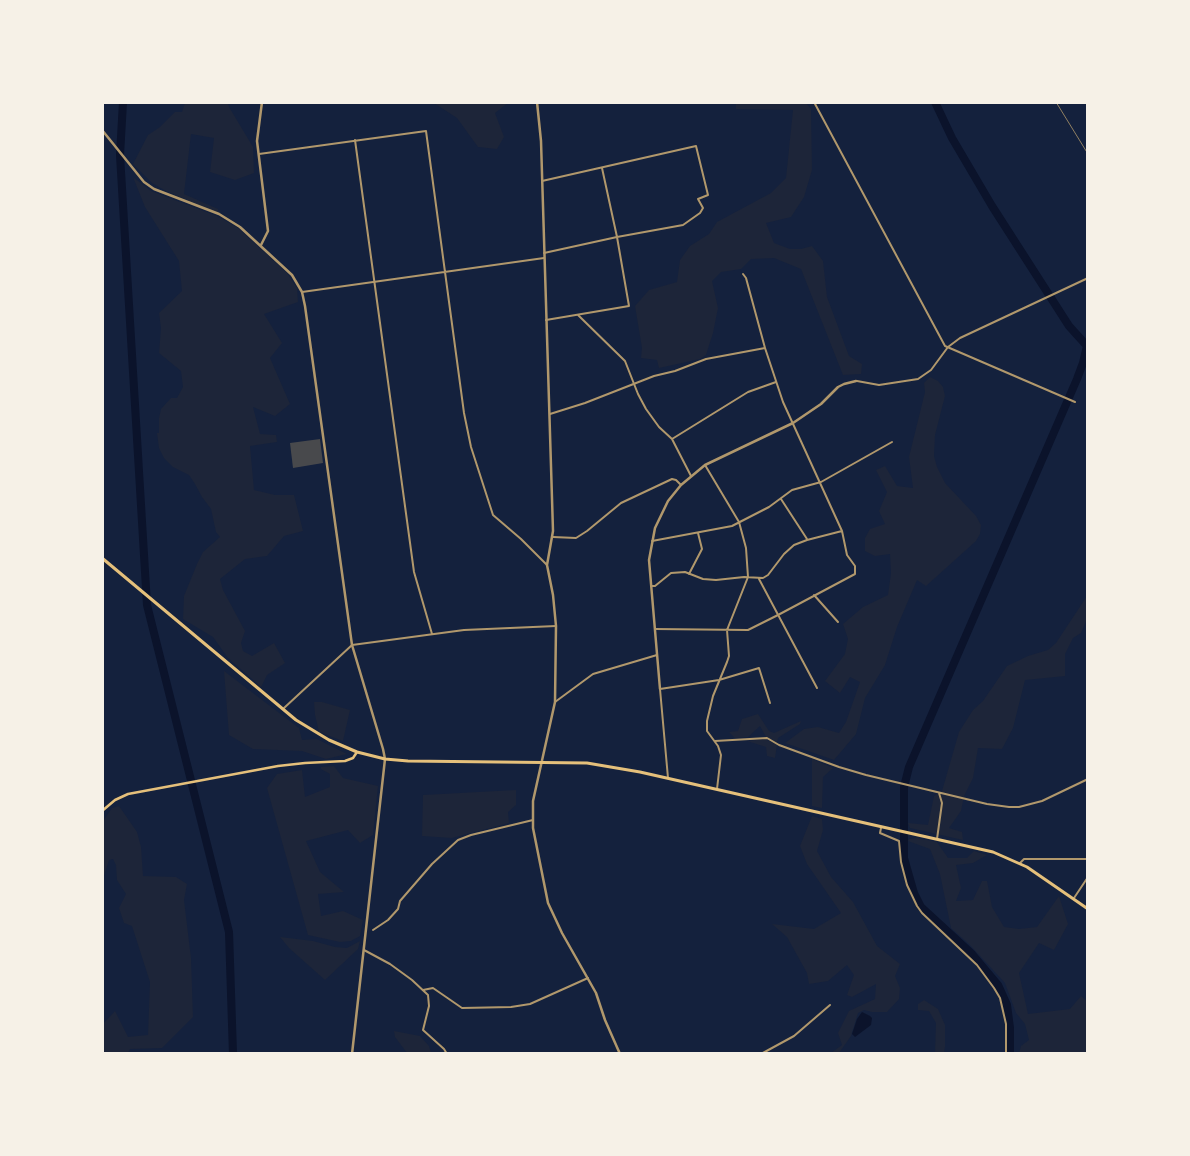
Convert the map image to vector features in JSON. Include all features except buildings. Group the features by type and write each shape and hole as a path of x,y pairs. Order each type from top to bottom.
{"main road":[{"path":"102,558 282,710 311,731 357,752 385,759 408,761 587,763 617,767 987,850 1020,863 1088,908"},
{"path":"102,811 114,800 128,794 305,763 345,761 353,758 357,752"}],"street":[{"path":"261,245 268,230 257,141 262,102"},
{"path":"537,102 541,141 554,532 547,566 553,595 556,626 555,702 543,763 533,801 533,820 548,903 562,933 596,993 605,1020 620,1054"},
{"path":"814,102 945,346 1075,402"},
{"path":"102,130 138,175 154,189 219,214 231,221 261,245 292,274 302,292 352,645 384,749 385,759 352,1054"},
{"path":"259,154 426,131 464,413 472,447 493,515 521,539 547,566"},
{"path":"355,140 414,572 432,634"},
{"path":"542,181 696,146 708,195 698,199 703,208 700,213 684,225 544,253"},
{"path":"546,320 629,306 602,168"},
{"path":"302,292 544,258"},
{"path":"654,629 748,630 854,574 855,566 847,556 842,531 776,382 746,278 743,274"},
{"path":"668,778 649,560 652,541 662,512 681,485 706,465 793,423 821,404 844,384 856,381 879,385 918,379 931,370 948,347 960,338 1088,278"},
{"path":"578,314 625,361 634,385 649,414 672,439 691,476"},
{"path":"550,414 586,403 654,376 675,371 706,359 765,348"},
{"path":"672,439 748,392 776,382"},
{"path":"652,541 732,526 769,507 792,490 820,482 892,442"},
{"path":"706,465 739,522 746,548 748,577 727,630 729,656 710,706 707,726 710,736 718,746 721,755 718,789"},
{"path":"552,537 576,538 621,503 672,479 681,485"},
{"path":"781,499 807,540"},
{"path":"651,586 655,586 671,573 689,574 702,579 716,580 748,577 759,579 768,575 784,554 794,545 842,531"},
{"path":"689,574 702,549 698,532"},
{"path":"759,579 817,688"},
{"path":"814,595 838,622"},
{"path":"282,710 352,645 464,630 556,626"},
{"path":"555,702 593,674 656,655"},
{"path":"660,690 719,680 759,668 770,702"},
{"path":"715,741 767,738 778,745 839,767 987,804 1020,807 1042,802 1088,780"},
{"path":"937,839 942,803 939,793"},
{"path":"373,930 388,920 398,909 400,901 432,864 458,840 533,820"},
{"path":"881,826 880,833 899,841 901,862 907,885 917,906 977,965 1000,998 1006,1024 1006,1054"},
{"path":"1020,863 1024,859 1088,859"},
{"path":"1074,898 1088,877"},
{"path":"364,950 390,964 428,995 429,1001 423,1030 447,1054"},
{"path":"423,990 433,988 462,1008 511,1007 530,1004 588,978"},
{"path":"762,1054 794,1036 830,1004"}],"shaded area":[{"path":"185,103 228,103 253,147 254,173 235,180 210,172 214,138 191,134 184,194 218,209 218,213 152,183 133,164 148,135 160,127 175,112 182,112"},
{"path":"434,103 508,103 495,113 504,137 497,149 478,147 457,118"},
{"path":"736,103 806,103 811,109 812,170 804,197 791,217 766,223 774,243 790,249 812,246 823,261 827,297 849,356 862,364 861,374 843,375 801,269 774,258 751,259 741,269 721,272 712,281 718,308 706,355 700,359 659,368 657,360 641,358 642,348 635,306 649,290 677,282 680,260 690,246 709,234 717,222 771,193 786,178 793,110 736,109"},
{"path":"133,177 151,191 217,216 238,228 287,273 297,288 298,302 264,314 282,343 270,358 290,404 275,416 253,407 260,434 276,435 277,442 250,446 254,490 275,495 294,495 303,531 284,536 267,556 245,559 220,579 223,590 245,631 241,643 243,651 252,656 274,643 285,663 267,675 261,687 228,658 213,637 183,619 184,596 197,564 203,552 220,537 216,532 211,509 189,475 173,467 164,458 159,448 157,433 159,433 161,409 171,398 177,398 183,387 181,371 159,353 161,328 159,313 182,291 179,261 145,207"},
{"path":"930,377 938,381 943,387 945,396 935,435 934,456 937,467 945,483 976,516 981,525 980,534 976,541 926,586 917,580 897,627 885,665 865,698 856,734 834,760 785,743 804,729 818,727 839,733 846,722 860,682 850,677 840,693 825,681 845,654 848,639 843,624 863,607 888,595 891,573 890,554 875,556 865,551 865,538 870,529 885,524 879,511 887,492 876,470 885,466 897,486 913,488 909,457 925,392 924,383"},
{"path":"1087,596 1087,619 1081,633 1073,638 1065,654 1065,676 1025,680 1013,728 1002,749 978,748 973,778 964,796 961,811 949,828 962,832 963,840 910,828 908,823 928,825 934,796 942,791 959,732 973,710 983,701 1007,666 1028,656 1048,650 1056,643"},
{"path":"224,671 299,728 302,740 317,739 347,754 326,759 302,751 253,749 229,735"},
{"path":"314,702 322,702 350,710 343,741 319,732"},
{"path":"758,714 769,731 774,733 801,721 800,724 778,738 777,742 766,737 760,726 748,737 735,738 729,732 738,731 742,719"},
{"path":"765,739 777,745 775,758 767,756 766,747 747,741"},
{"path":"812,759 833,768 823,777 822,808 812,806"},
{"path":"334,766 343,778 378,786 373,835 360,843 348,830 306,841 320,872 344,892 318,894 321,916 343,911 363,920 360,936 351,941 340,942 308,935 267,788 277,774 302,770 305,797 330,787 330,774 321,769 321,767"},
{"path":"516,790 516,805 508,812 509,823 452,838 422,836 423,795"},
{"path":"119,806 137,832 141,847 143,876 176,877 187,884 184,900 191,958 193,1017 162,1048 130,1049 128,1053 103,1053 103,1024 115,1011 128,1037 148,1035 150,982 132,926 124,923 119,908 126,894 117,880 116,865 113,859 109,860 103,879 103,821 112,808"},
{"path":"812,816 822,819 823,830 817,851 831,877 853,902 877,946 900,964 895,976 900,988 899,999 887,1012 864,1010 858,1013 851,1036 839,1053 831,1053 842,1045 838,1033 849,1011 875,999 876,984 852,997 847,995 854,975 847,965 828,981 809,984 807,973 787,937 772,924 814,929 841,913 807,864 800,846"},
{"path":"917,838 937,842 948,858 967,858 974,851 987,855 973,863 956,865 961,888 956,901 973,900 982,881 987,881 992,907 1004,927 1019,929 1037,927 1059,896 1068,924 1054,950 1039,943 1019,973 1028,1014 1070,1009 1081,996 1087,1001 1087,1053 1019,1053 1021,1046 1029,1040 1025,1024 1016,1013 1005,983 970,945 951,928 940,874 930,849 908,841 909,839"},
{"path":"280,937 347,948 360,941 358,949 325,980 289,948"},
{"path":"924,1000 938,1009 945,1025 944,1053 935,1053 936,1023 929,1011 918,1010 918,1004"},
{"path":"862,1012 872,1018 871,1025 855,1037 852,1034 857,1019"},
{"path":"394,1031 420,1036 429,1046 431,1053 407,1053 395,1037"}],"waterway":[{"path":"123,102 120,155 147,605 229,932 233,1054"},
{"path":"935,102 952,138 992,206 1069,326 1088,347"},
{"path":"1010,1054 1010,1028 1007,1005 998,985 972,954 921,907 914,893 904,858 904,787 909,767 1077,379 1087,346"}],"railway":[{"path":"1056,102 1088,154"}]}
